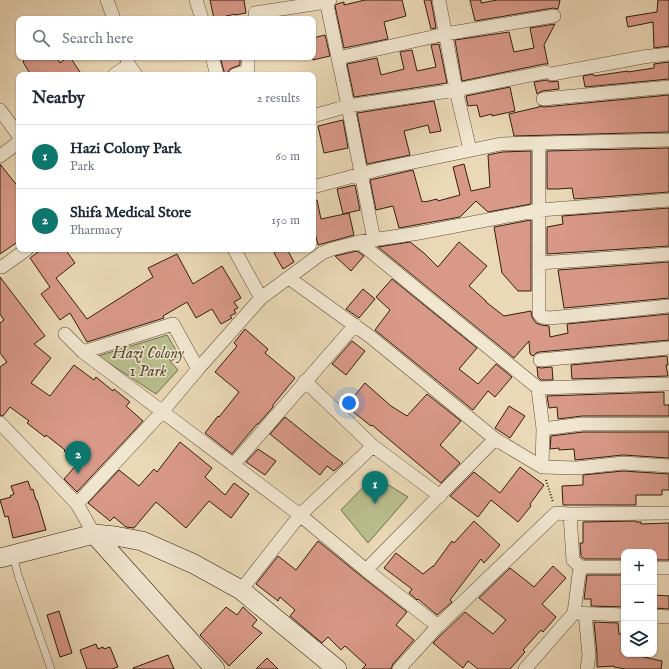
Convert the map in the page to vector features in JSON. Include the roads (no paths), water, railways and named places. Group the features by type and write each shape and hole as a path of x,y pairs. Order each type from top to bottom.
{"main road":[{"path":"6,556 94,534 115,536 142,542 194,564 241,590 337,669"},
{"path":"94,534 215,669"}],"street":[{"path":"107,0 113,16"},
{"path":"196,0 201,16"},
{"path":"439,0 456,90 470,150"},
{"path":"255,16 255,13 328,1 374,240"},
{"path":"338,58 445,34 554,16"},
{"path":"316,115 348,106 456,90 643,56 669,54"},
{"path":"213,60 216,72"},
{"path":"245,72 248,71 248,60"},
{"path":"119,72 130,66"},
{"path":"543,99 669,87"},
{"path":"0,110 16,132"},
{"path":"316,186 361,174 501,144 669,140"},
{"path":"539,143 539,314 542,317 550,318 669,306"},
{"path":"0,156 16,144"},
{"path":"77,504 162,412 261,298 288,278 314,253 322,253 359,242 419,233 540,210 669,200"},
{"path":"359,242 538,388 669,384"},
{"path":"1,266 22,252"},
{"path":"236,252 261,298"},
{"path":"539,263 669,254"},
{"path":"288,278 355,325 495,439 542,467 577,468 623,463 669,466"},
{"path":"83,352 173,324 198,369"},
{"path":"233,465 355,325"},
{"path":"65,334 83,352 300,515 366,570 438,626"},
{"path":"540,360 669,348"},
{"path":"305,381 373,446 440,496"},
{"path":"538,388 543,429 542,467"},
{"path":"0,423 77,504 94,534"},
{"path":"543,429 582,424 669,424"},
{"path":"366,570 495,439"},
{"path":"241,590 300,515 373,446"},
{"path":"399,669 438,626 556,513 669,513"},
{"path":"570,514 574,560 578,565 582,567 621,568"},
{"path":"582,567 579,574 580,613 588,655 588,669"},
{"path":"657,568 669,568"},
{"path":"525,669 580,613 621,615"},
{"path":"657,616 669,617"}],"lane":[{"path":"6,556 18,575 51,669"}],"place":[{"name":"Shifa Medical Store","path":"78,474"},
{"name":"Hazi Colony Park","path":"375,504"}],"park label":[{"name":"Hazi Colony 1 Park","path":"148,363"}]}
